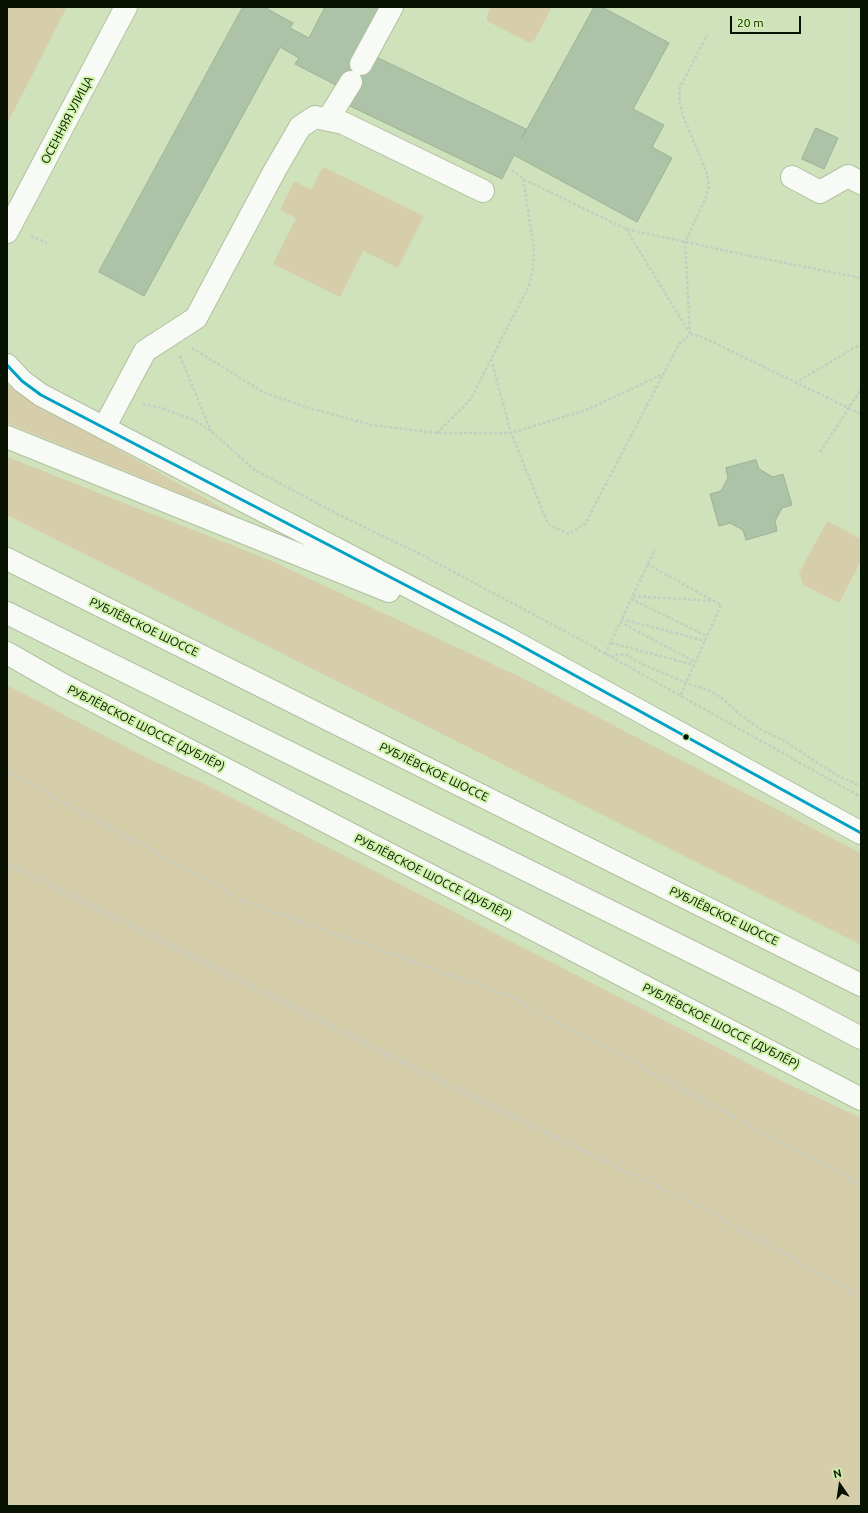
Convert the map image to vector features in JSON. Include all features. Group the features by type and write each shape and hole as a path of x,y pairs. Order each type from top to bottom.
{"main road":[{"name":"ОСЕННЯЯ УЛИЦА","path":"8,233 126,7"},
{"path":"328,120 356,73 392,7"},
{"path":"104,428 145,351 196,318 275,170 300,127 314,116 343,123 483,191"},
{"path":"792,177 820,192 848,176 861,183"},
{"path":"7,365 22,381 41,395 507,638 861,833"},
{"path":"7,437 507,638"},
{"name":"РУБЛЁВСКОЕ ШОССЕ","path":"7,559 861,985"},
{"path":"7,613 861,1038"},
{"name":"РУБЛЁВСКОЕ ШОССЕ (ДУБЛЁР)","path":"7,653 63,685 861,1099"}],"path":[{"path":"690,334 685,242 706,197 709,186 708,174 682,116 679,100 680,87 707,34"},
{"path":"512,170 523,178 626,229 861,278"},
{"path":"437,433 470,400 528,286 533,267 534,248 523,178"},
{"path":"626,229 690,334 700,336 861,414"},
{"path":"491,359 511,433 548,524 568,534 585,524 679,344 690,334"},
{"path":"171,335 211,431"},
{"path":"171,335 263,392 309,408 372,425 437,433 511,433 589,409 663,374"},
{"path":"795,383 861,344"},
{"path":"820,452 861,389"},
{"path":"119,399 162,408 194,420 211,431 255,470 342,516 422,555 605,654 861,797"},
{"path":"605,654 655,549"},
{"path":"648,564 721,605 680,696"},
{"path":"633,596 713,601"},
{"path":"631,600 707,636"},
{"path":"621,620 705,641"},
{"path":"621,620 695,662"},
{"path":"611,643 694,665"},
{"path":"610,657 619,654 627,655 642,664 686,683 708,690 722,698 738,713 762,730 794,747 838,776 861,786"},
{"path":"7,772 244,901 511,996 861,1185"},
{"path":"7,862 412,1067 707,1211 861,1296"}],"shaded area":[{"path":"7,7 67,7 7,124"},
{"path":"491,7 552,7 535,39 530,43 487,21 487,15"},
{"path":"323,167 424,216 398,268 363,251 340,297 273,264 296,218 280,210 294,181 311,190"},
{"path":"7,384 23,396 238,517 7,423"},
{"path":"7,457 267,559 516,675 861,853 861,945 7,515"},
{"path":"827,521 861,539 861,561 839,603 803,585 799,573"},
{"path":"7,685 151,760 209,786 786,1083 861,1118 861,1506 7,1506"}],"building":[{"path":"243,7 264,7 293,23 290,28 309,38 325,7 383,7 372,55 526,129 522,138 594,7 602,7 669,43 633,109 664,125 652,147 672,158 637,222 514,155 502,179 348,105 340,87 295,64 299,58 280,47 144,296 99,272"},
{"path":"816,128 838,138 824,169 802,159"},
{"path":"756,460 759,469 773,477 783,474 792,505 782,508 775,521 777,531 746,540 743,530 730,523 719,526 710,494 721,491 728,478 726,468"}],"transit line":[{"path":"7,365 22,381 41,395 507,638 861,833"}]}
